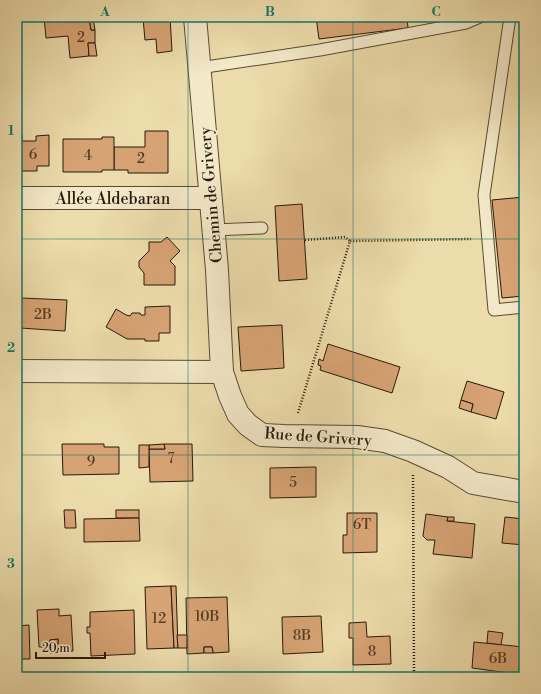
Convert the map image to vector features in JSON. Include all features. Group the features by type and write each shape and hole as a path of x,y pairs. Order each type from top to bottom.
{"street":[{"name":"Chemin de Grivery","path":"195,17 213,230 222,372"},
{"name":"Allée Aldebaran","path":"17,198 210,198"},
{"path":"17,371 222,372"},
{"name":"Rue de Grivery","path":"222,372 238,414 248,425 262,435 357,437 385,441 413,451 448,467 473,482 524,492"}],"lane":[{"path":"199,68 320,50 466,23 480,17"},
{"path":"510,17 484,196 494,310 524,307"},
{"path":"213,230 262,228"}],"path":[{"path":"304,240 345,237 350,241 488,239"},
{"path":"297,436 297,416 350,241"},
{"path":"413,451 414,677"}],"building":[{"path":"44,17 89,17 91,30 95,30 95,43 88,43 89,56 70,58 68,36 46,38"},
{"path":"89,17 93,17 95,30 91,30"},
{"path":"121,17 170,17 172,51 157,53 156,39 145,40 143,18 121,20"},
{"path":"316,17 407,17 408,28 319,39"},
{"path":"17,28 20,61 17,61"},
{"path":"88,43 95,43 97,56 89,56"},
{"path":"145,131 168,131 168,173 128,173 128,170 114,170 114,147 145,147"},
{"path":"17,132 22,134 22,141 17,141"},
{"path":"49,135 49,166 37,166 37,171 17,171 17,141 36,141 36,136"},
{"path":"102,137 114,137 114,170 102,170 102,172 63,172 63,139 102,139"},
{"path":"524,197 524,296 502,298 492,200"},
{"path":"302,204 307,279 279,281 275,206"},
{"path":"167,237 180,251 170,261 175,266 175,285 144,285 144,273 139,267 139,261 149,251 149,242 161,242"},
{"path":"22,298 67,300 65,331 20,328"},
{"path":"170,306 170,333 159,333 159,341 127,339 106,327 116,309 130,316 132,313 140,313 141,315 145,315 145,307"},
{"path":"282,325 284,368 241,371 238,327"},
{"path":"328,344 400,367 392,393 320,370 321,366 318,365 319,359 323,361"},
{"path":"467,381 504,392 496,419 471,412 473,404 461,400"},
{"path":"461,400 473,404 471,412 459,408"},
{"path":"62,444 104,444 104,447 119,447 119,474 63,475"},
{"path":"164,444 192,444 193,481 150,482 149,449 165,449"},
{"path":"164,444 165,449 149,449 149,445"},
{"path":"139,445 149,445 149,467 139,468"},
{"path":"316,467 316,497 270,498 270,468"},
{"path":"64,510 75,510 76,528 65,528"},
{"path":"116,510 139,510 139,518 116,518"},
{"path":"347,513 377,513 377,552 343,553 343,535 347,535"},
{"path":"426,514 448,517 447,521 475,524 472,558 433,554 435,540 427,540 423,536"},
{"path":"448,517 454,517 454,521 447,521"},
{"path":"505,517 524,519 524,545 502,543"},
{"path":"139,518 140,541 84,542 84,519"},
{"path":"171,586 174,648 147,649 145,587"},
{"path":"171,586 176,586 178,648 174,648"},
{"path":"227,597 229,652 213,653 212,647 204,647 204,653 187,654 186,598"},
{"path":"59,609 59,616 71,615 73,651 58,652 58,639 50,640 50,647 39,647 37,610"},
{"path":"134,610 135,654 91,656 90,633 87,633 87,627 90,627 90,612"},
{"path":"321,616 323,652 283,654 282,617"},
{"path":"366,622 367,637 390,636 391,664 353,665 353,638 349,638 349,623"},
{"path":"29,625 30,659 17,659 17,626"},
{"path":"488,631 503,633 501,645 487,643"},
{"path":"177,635 187,635 187,648 178,648"},
{"path":"58,639 58,652 50,653 50,640"},
{"path":"474,642 524,647 523,675 472,668"},
{"path":"204,647 212,647 213,653 204,653"}]}
